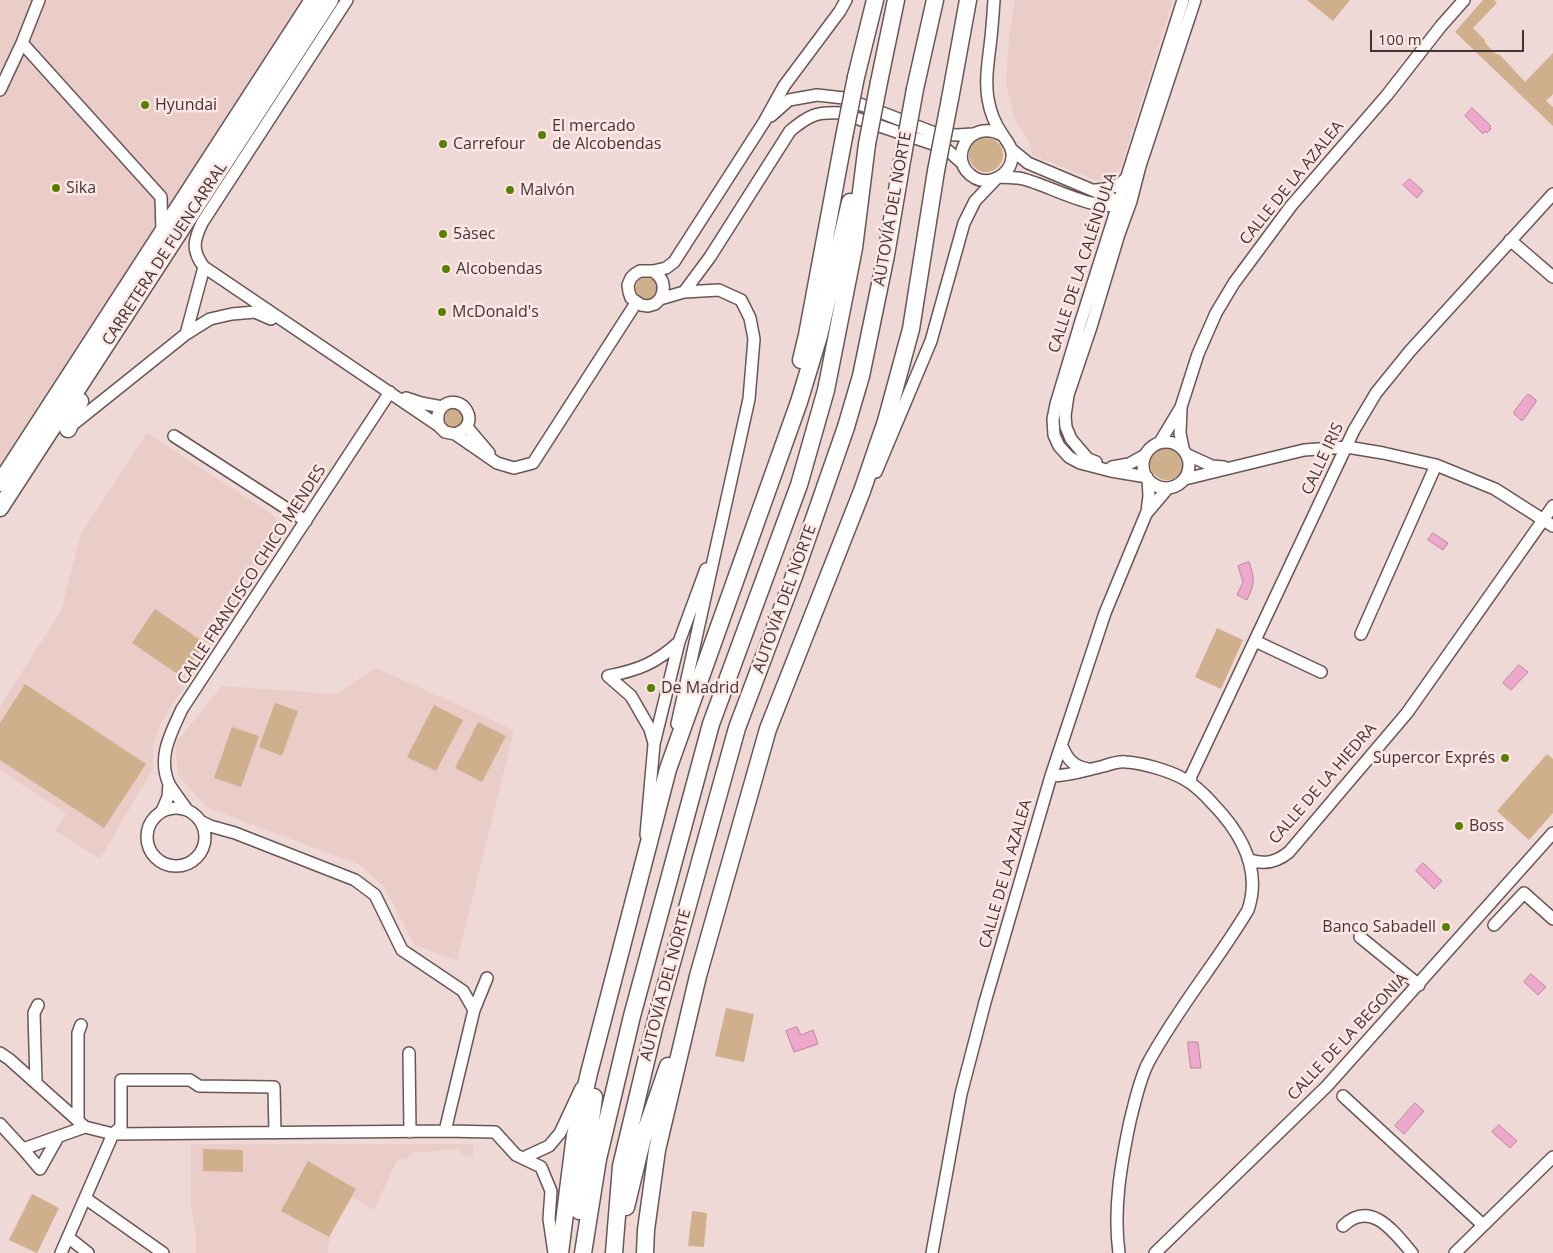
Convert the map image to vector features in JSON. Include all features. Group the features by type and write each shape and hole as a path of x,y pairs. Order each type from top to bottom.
{"highway":[{"name":"CARRETERA DE FUENCARRAL","path":"0,483 313,0"},
{"name":"CARRETERA DE FUENCARRAL","path":"0,508 330,0"},
{"path":"771,478 807,335 856,77 875,0"},
{"name":"AUTOVÍA DEL NORTE","path":"583,1252 598,1159 632,1016 711,724 798,485 826,390 854,248 866,148 896,0"},
{"name":"AUTOVÍA DEL NORTE","path":"614,1253 621,1166 655,1024 737,728 794,579 846,427 861,376 886,255 915,89 935,0"},
{"path":"644,1253 657,1150 698,976 768,729 862,491 886,421 911,329 936,171 963,26 970,0"},
{"path":"560,1253 575,1135 589,1073 668,769 798,402 819,336 851,194 866,148"},
{"path":"68,429 100,355"},
{"path":"583,1252 578,1227 596,1083 658,825 657,812"},
{"path":"614,1253 642,1141 698,976"}],"street":[{"path":"0,90 40,0"},
{"path":"347,0 202,223 194,241 197,258 204,267 390,392 445,432 456,434 497,463 514,468 533,463 636,303"},
{"path":"653,271 662,280 664,293 655,304 648,306 636,303 631,298 629,292 628,285 631,278 640,271 666,268 674,262 764,122 784,86 840,11 846,0"},
{"path":"862,491 877,470 931,341 964,223 976,201 1010,165 1011,149 992,114 988,98 987,74 994,0"},
{"path":"991,44 1000,0"},
{"name":"CALLE DE LA CALÉNDULA","path":"1145,455 1129,464 1112,467 1088,459 1071,440 1066,427 1065,416 1068,395 1091,327 1115,231 1131,201 1133,176 1183,0"},
{"name":"CALLE DE LA CALÉNDULA","path":"1147,478 1111,471 1069,457 1059,446 1053,426 1056,404 1122,214 1120,205 1133,176 1195,0"},
{"name":"CALLE DE LA AZALEA","path":"1160,442 1181,407 1198,354 1216,313 1234,283 1291,206 1387,95 1464,0"},
{"path":"22,43 161,197 162,231"},
{"path":"764,122 789,100 817,95 844,98 937,134 973,134 988,130 1002,135"},
{"path":"684,292 710,257 790,131 807,117 824,112 841,113 945,148 962,163"},
{"path":"973,134 968,138 962,150 964,168 973,177 984,180 998,178 1022,179 1088,202 1110,207 1120,205"},
{"path":"1011,149 1028,163 1111,198 1120,205"},
{"path":"1093,190 1114,187 1133,176"},
{"name":"CALLE IRIS","path":"1190,782 1191,776 1354,430 1376,393 1410,350 1553,194"},
{"path":"1088,202 1100,211 1115,231"},
{"path":"1510,240 1553,277"},
{"path":"186,334 204,267"},
{"path":"660,299 684,292 719,290 741,300 750,318 754,339 749,399 668,769"},
{"path":"68,429 186,334 210,319 232,314 255,312 304,336"},
{"path":"390,392 421,403 442,407 451,403 457,403 466,408 469,416 467,426 456,434"},
{"name":"CALLE FRANCISCO CHICO MENDES","path":"187,810 170,784 165,764 165,750 170,734 182,709 390,392"},
{"path":"439,426 438,415 442,407"},
{"name":"CALLE DE LA AZALEA","path":"1181,407 1180,434 1186,452"},
{"path":"467,426 497,463"},
{"path":"174,436 306,521"},
{"path":"1236,467 1212,466 1186,452 1176,443 1168,441 1160,442 1148,450 1143,463 1147,478 1160,487 1168,488 1174,487 1185,479 1236,467 1304,450 1347,447 1436,465 1495,489 1553,526"},
{"path":"1185,479 1190,467 1186,452"},
{"path":"1360,634 1436,465"},
{"name":"CALLE DE LA AZALEA","path":"932,1253 961,1094 985,1002 1051,776 1105,613 1146,514 1149,496 1147,478"},
{"name":"CALLE DE LA AZALEA","path":"1146,514 1168,488"},
{"name":"CALLE DE LA HIEDRA","path":"1250,860 1260,862 1275,861 1289,852 1407,713 1553,506"},
{"path":"644,863 654,744 679,642 721,525"},
{"path":"1255,641 1321,672"},
{"path":"654,744 650,729 631,696 608,676 630,672 663,657 679,642"},
{"path":"1062,746 1072,763 1082,768 1090,769"},
{"path":"1051,776 1065,776 1125,761 1169,772 1190,782 1223,814 1240,838 1250,860 1253,881 1248,910 1163,1037 1147,1065 1136,1095 1118,1186 1119,1253"},
{"name":"CALLE FRANCISCO CHICO MENDES","path":"162,811 168,797 170,784"},
{"path":"200,821 205,839 199,856 182,866 171,866 162,863 154,857 147,843 148,828 152,820 162,811 177,808 187,810 200,821 210,826 236,833 355,880 375,895 402,950 463,991 474,1010"},
{"path":"203,848 215,838 229,833 236,833"},
{"name":"CALLE DE LA BEGONIA","path":"1155,1253 1327,1086 1553,833"},
{"path":"1494,925 1524,893 1553,919"},
{"path":"1360,937 1418,985"},
{"path":"444,1131 474,1010 487,978"},
{"path":"36,1082 34,1013 38,1005"},
{"path":"81,1025 78,1033 82,1124"},
{"path":"0,1053 36,1082 82,1124 113,1134 495,1132 516,1155 541,1167 551,1191 549,1219 554,1253"},
{"path":"409,1053 410,1132"},
{"path":"523,1158 549,1146 560,1133 589,1073"},
{"path":"61,1253 113,1134 121,1127 121,1080 190,1080 199,1086 274,1087 275,1133"},
{"path":"1343,1096 1484,1225"},
{"path":"0,1124 40,1169 58,1137"},
{"path":"23,1149 58,1137 82,1124"},
{"path":"1455,1253 1551,1162"},
{"path":"85,1198 163,1253"},
{"path":"1343,1226 1348,1221 1362,1215 1369,1215 1379,1219 1412,1253"},
{"path":"68,1237 88,1253"}],"shaded area":[{"path":"0,0 313,0 0,486"},
{"path":"1015,0 1173,0 1120,170 1113,176 1096,180 1032,155 1030,142 1016,122 1006,83 1009,36"},
{"path":"1307,0 1350,0 1333,21"},
{"path":"1483,0 1494,0 1497,3 1473,28 1485,40 1485,43 1496,54 1500,55 1525,82 1553,53 1553,94 1546,101 1553,107 1553,126 1455,32"},
{"path":"1472,108 1491,126 1487,133 1485,131 1483,134 1465,116"},
{"path":"986,138 993,139 998,143 1002,148 1002,162 998,167 993,171 986,172 979,171 974,167 970,162 969,155 970,148 974,143 979,139"},
{"path":"1410,179 1423,191 1417,198 1403,185"},
{"path":"647,277 655,280 658,288 655,296 647,299 639,296 636,288 639,280"},
{"path":"1527,395 1530,395 1536,402 1523,420 1521,420 1514,412"},
{"path":"454,409 461,412 464,419 461,426 454,429 447,426 444,419 447,412"},
{"path":"147,433 275,516 280,538 160,724 153,746 153,769 100,859 55,830 66,814 0,770 0,706 61,611 81,534"},
{"path":"1167,446 1179,451 1184,463 1179,475 1167,480 1155,475 1150,463 1155,451"},
{"path":"1433,533 1448,543 1443,550 1428,540"},
{"path":"1249,562 1253,581 1247,600 1237,595 1243,582 1238,566"},
{"path":"155,609 205,643 182,677 132,643"},
{"path":"1217,628 1243,640 1221,689 1195,677"},
{"path":"1519,665 1528,672 1511,690 1503,683"},
{"path":"376,668 514,730 457,960 414,945 385,888 360,865 208,808 178,776 175,744 222,686 336,694"},
{"path":"25,684 146,764 104,828 0,760 0,723"},
{"path":"275,703 298,711 282,756 259,747"},
{"path":"434,705 463,720 436,771 407,757"},
{"path":"478,722 506,736 482,782 455,768"},
{"path":"232,727 259,736 241,787 214,778"},
{"path":"1546,755 1553,759 1553,813 1529,840 1497,811"},
{"path":"1423,863 1442,881 1434,889 1416,871"},
{"path":"1531,974 1546,987 1538,995 1524,982"},
{"path":"726,1008 754,1014 744,1062 715,1056"},
{"path":"797,1027 801,1035 813,1030 818,1044 794,1052 786,1031"},
{"path":"1188,1042 1198,1042 1201,1068 1191,1068"},
{"path":"1415,1103 1424,1111 1404,1134 1395,1126"},
{"path":"1499,1125 1517,1141 1510,1148 1492,1132"},
{"path":"191,1144 473,1144 473,1157 462,1155 459,1149 410,1153 407,1159 397,1160 374,1210 352,1197 356,1189 308,1162 281,1211 330,1238 327,1253 196,1253 196,1237 191,1205"},
{"path":"203,1149 243,1150 243,1172 203,1171"},
{"path":"308,1161 356,1189 329,1237 281,1211"},
{"path":"32,1194 59,1208 37,1253 9,1240"},
{"path":"692,1211 707,1213 704,1247 688,1246"}],"place":[{"name":"Hyundai","path":"145,105"},
{"name":"El mercado de Alcobendas","path":"542,135"},
{"name":"Carrefour","path":"443,144"},
{"name":"Sika","path":"56,188"},
{"name":"Malvón","path":"510,190"},
{"name":"5àsec","path":"443,234"},
{"name":"Alcobendas","path":"446,269"},
{"name":"McDonald's","path":"442,312"},
{"name":"De Madrid","path":"651,688"},
{"name":"Supercor Exprés","path":"1505,758"},
{"name":"Boss","path":"1459,826"},
{"name":"Banco Sabadell","path":"1446,927"}]}
